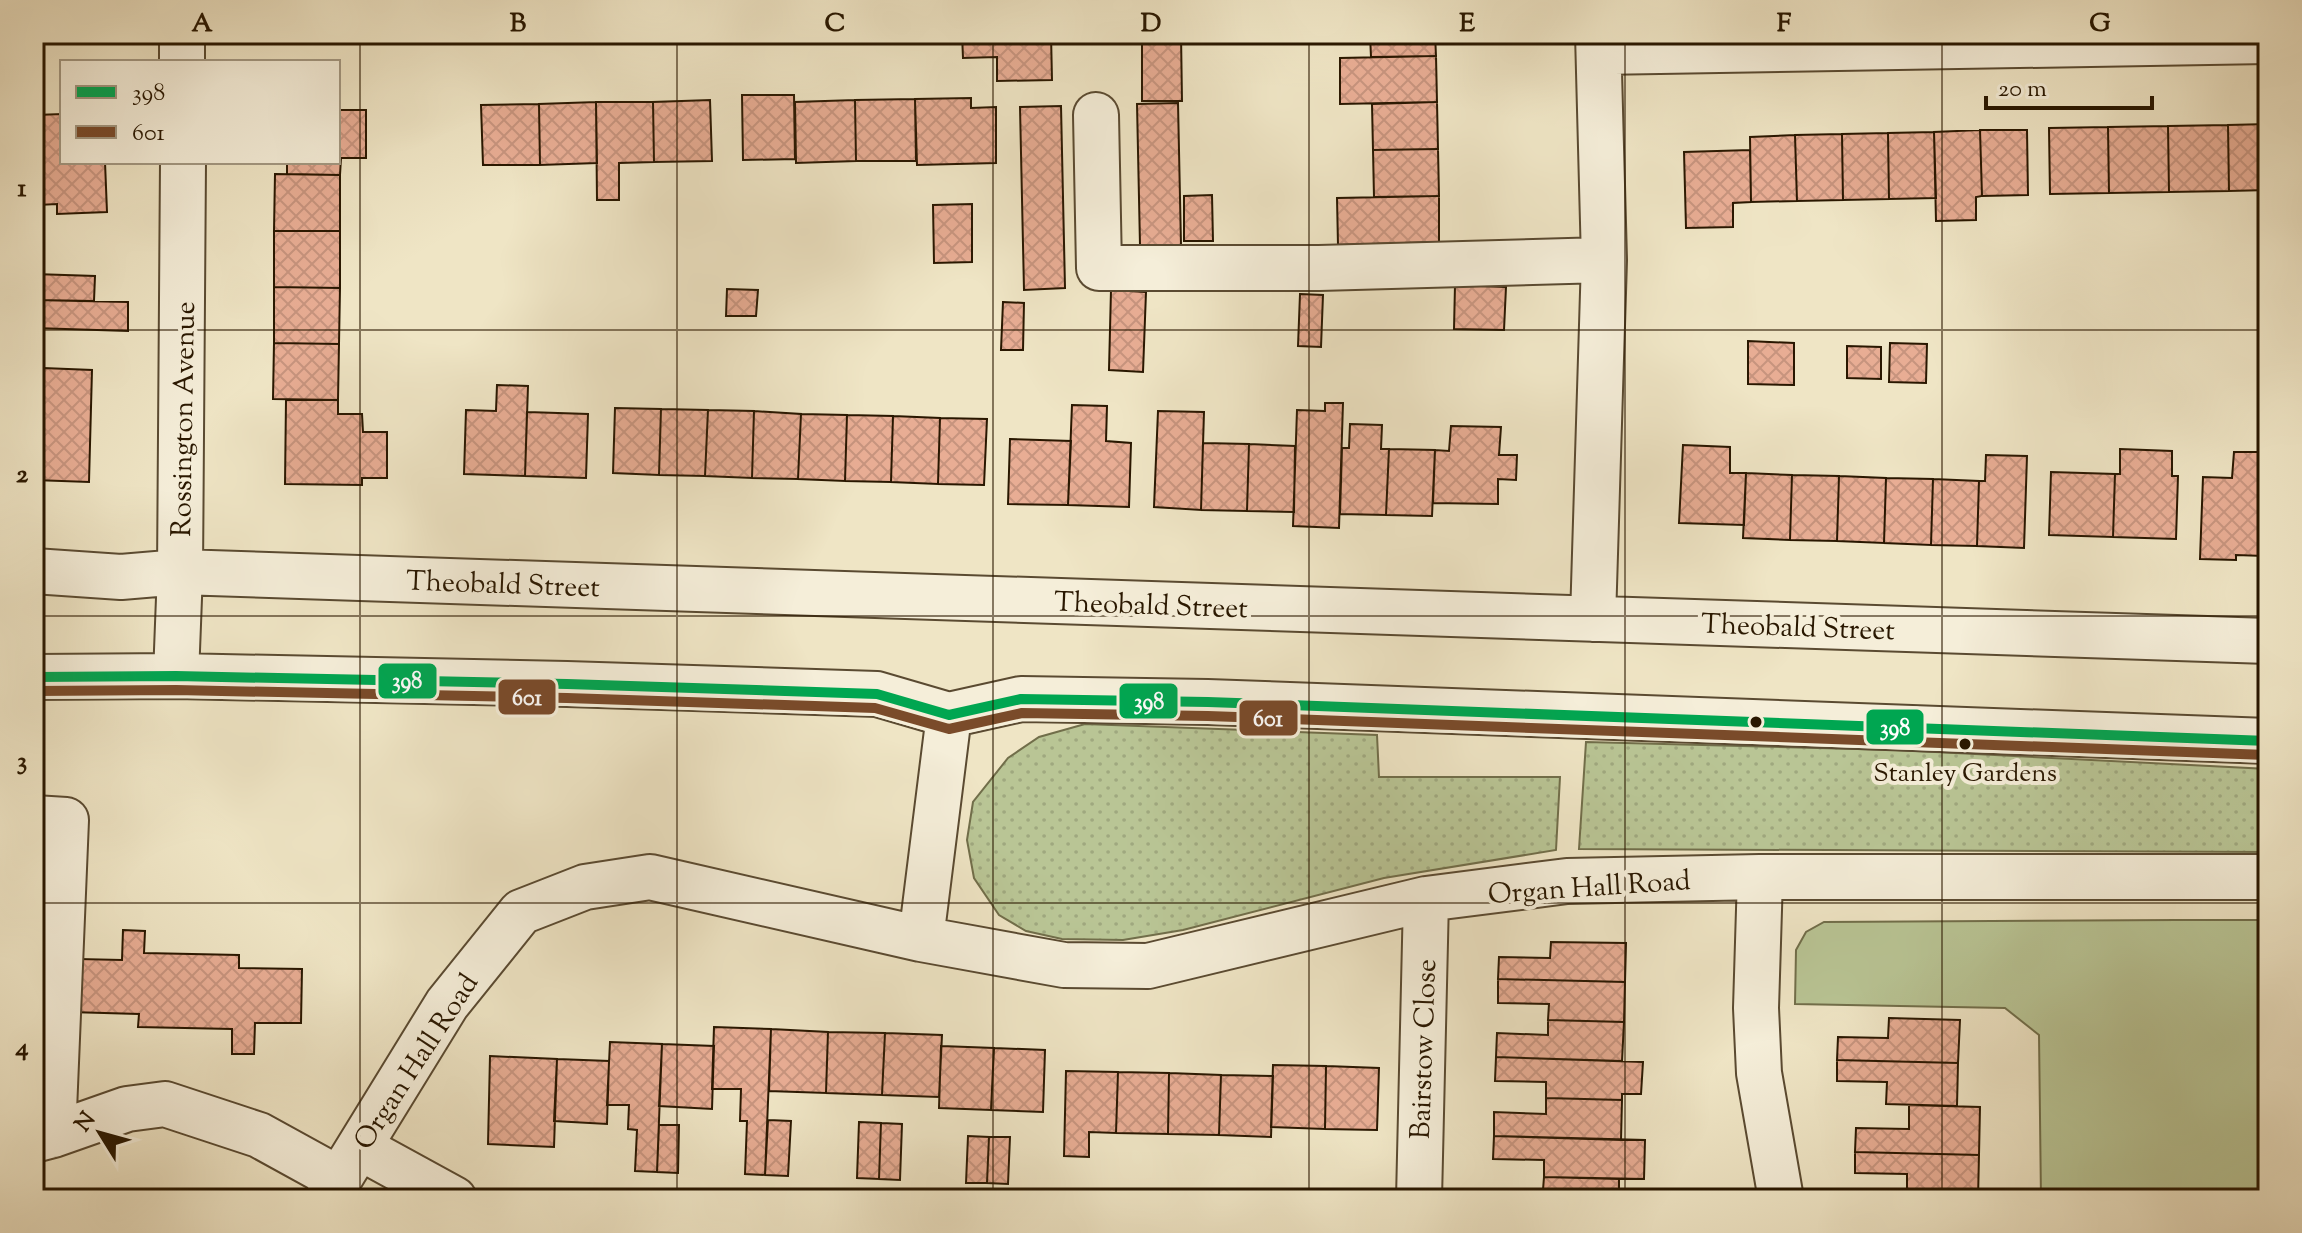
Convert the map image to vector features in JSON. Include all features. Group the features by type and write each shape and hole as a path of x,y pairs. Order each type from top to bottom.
{"street":[{"path":"182,34 182,60"},
{"path":"1593,619 1604,260 1598,43 2176,38 2268,41"},
{"path":"1096,115 1099,268 1319,268 1604,260"},
{"name":"Rossington Avenue","path":"176,676 180,572 183,164"},
{"name":"Theobald Street","path":"34,571 121,577 180,572 2268,641"},
{"path":"34,677 176,676 551,683 877,694 949,715 1021,699 1208,702 2268,741"},
{"path":"921,939 949,715"},
{"path":"34,818 66,820 43,1138 127,1109 165,1104 259,1135 341,1175 454,1199"},
{"name":"Organ Hall Road","path":"341,1175 447,1004 521,912 585,887 650,877 921,939 1064,965 1148,966 1426,899 1567,881 1760,877 2268,877"},
{"path":"1760,877 1756,1008 1759,1073 1781,1199"},
{"name":"Bairstow Close","path":"1419,1199 1426,899"}],"green space":[{"path":"1085,724 1377,735 1379,777 1560,777 1556,850 1384,878 1183,930 1123,940 1062,939 1026,931 999,915 974,878 967,840 973,802 1008,758 1039,737"},
{"path":"1586,742 1896,750 2268,769 2268,852 1579,849"},
{"path":"2268,920 2268,1199 2041,1199 2039,1035 2005,1008 1795,1004 1796,950 1806,932 1824,922"}],"building":[{"path":"962,34 1051,34 1052,80 997,81 997,57 963,58"},
{"path":"1142,34 1181,34 1182,101 1142,101"},
{"path":"1370,34 1435,34 1436,56 1371,57"},
{"path":"1436,56 1437,102 1340,104 1340,58"},
{"path":"742,95 794,95 795,159 743,160"},
{"path":"971,98 971,108 996,107 996,163 917,165 915,99"},
{"path":"915,99 916,161 856,161 855,100"},
{"path":"710,100 712,161 654,162 653,102"},
{"path":"855,100 856,161 796,163 795,102"},
{"path":"34,102 37,185 34,185"},
{"path":"596,102 653,102 654,162 619,163 619,200 597,200"},
{"path":"596,102 597,163 540,165 539,104"},
{"path":"1437,102 1438,149 1373,150 1372,104"},
{"path":"1178,103 1181,245 1140,245 1137,104"},
{"path":"539,104 540,165 483,165 481,105"},
{"path":"1061,106 1065,288 1024,290 1020,107"},
{"path":"340,110 366,110 366,158 341,158 340,175 287,174 287,164 340,164"},
{"path":"60,114 60,164 105,164 107,212 57,214 57,204 38,205 36,115"},
{"path":"2268,124 2268,190 2229,191 2228,125"},
{"path":"2228,125 2229,191 2169,192 2168,126"},
{"path":"2168,126 2169,192 2109,193 2108,127"},
{"path":"2108,127 2109,193 2050,194 2049,128"},
{"path":"1980,130 1982,196 1976,197 1976,220 1936,221 1934,132"},
{"path":"1980,130 2027,130 2028,195 1982,196"},
{"path":"1934,132 1936,198 1889,199 1888,133"},
{"path":"1888,133 1889,199 1843,200 1842,134"},
{"path":"1842,134 1843,200 1797,201 1795,135"},
{"path":"1795,135 1797,201 1751,202 1750,137"},
{"path":"1438,149 1439,196 1374,197 1373,150"},
{"path":"1750,150 1751,202 1733,203 1733,227 1686,228 1684,152"},
{"path":"275,174 340,175 340,231 274,231"},
{"path":"1212,195 1213,241 1184,241 1184,196"},
{"path":"1439,196 1439,242 1338,245 1337,198"},
{"path":"972,204 972,262 934,263 933,205"},
{"path":"274,231 340,231 340,288 274,287"},
{"path":"34,274 95,276 94,301 34,300"},
{"path":"1455,285 1506,287 1504,330 1454,329"},
{"path":"274,287 340,288 339,344 274,343"},
{"path":"727,289 758,290 756,316 726,316"},
{"path":"1111,290 1146,292 1143,372 1109,370"},
{"path":"1300,294 1323,295 1321,347 1298,346"},
{"path":"34,300 128,302 128,331 34,328"},
{"path":"1003,302 1024,303 1023,350 1001,350"},
{"path":"1748,341 1794,343 1794,385 1748,384"},
{"path":"274,343 339,344 338,400 273,399"},
{"path":"1890,343 1927,344 1926,383 1889,382"},
{"path":"1847,346 1881,347 1881,379 1847,378"},
{"path":"43,368 92,370 89,482 34,480 34,428 41,427"},
{"path":"497,385 528,386 525,476 464,474 466,410 496,411"},
{"path":"286,400 338,400 338,414 362,414 363,432 387,432 387,478 362,478 362,485 285,484"},
{"path":"1325,403 1343,403 1339,528 1293,526 1297,410 1325,411"},
{"path":"1072,405 1107,406 1106,441 1131,443 1129,507 1068,505"},
{"path":"615,408 661,409 659,475 613,473"},
{"path":"661,409 708,410 705,476 659,475"},
{"path":"708,410 754,411 752,478 705,476"},
{"path":"754,411 801,414 798,479 752,478"},
{"path":"1158,411 1204,412 1201,510 1154,507"},
{"path":"527,412 588,414 586,478 525,476"},
{"path":"801,414 847,415 845,481 798,479"},
{"path":"847,415 893,416 891,482 845,481"},
{"path":"893,416 940,418 938,484 891,482"},
{"path":"940,418 987,419 984,485 938,484"},
{"path":"1350,424 1382,425 1381,449 1389,449 1386,515 1340,514 1342,448 1349,448"},
{"path":"1451,426 1501,427 1499,455 1517,455 1516,480 1498,479 1498,504 1433,503 1435,450 1449,451"},
{"path":"1010,439 1071,441 1068,505 1008,504"},
{"path":"1203,443 1249,444 1247,511 1201,510"},
{"path":"1249,444 1295,446 1294,512 1247,511"},
{"path":"1683,445 1730,447 1730,473 1746,473 1744,525 1679,523"},
{"path":"1389,449 1435,450 1432,516 1386,515"},
{"path":"2120,449 2172,451 2172,476 2178,476 2176,539 2113,537 2115,474 2120,474"},
{"path":"2234,452 2268,452 2264,556 2236,555 2236,560 2200,559 2203,477 2232,478"},
{"path":"1986,455 2027,456 2024,548 1977,546 1979,481 1985,481"},
{"path":"2051,472 2115,474 2113,537 2049,535"},
{"path":"1746,473 1792,475 1790,540 1743,538"},
{"path":"1792,475 1839,476 1837,541 1790,540"},
{"path":"1839,476 1886,478 1884,543 1837,541"},
{"path":"1886,478 1933,479 1931,545 1884,543"},
{"path":"1933,479 1979,481 1977,546 1931,545"},
{"path":"123,930 145,931 144,953 239,955 239,968 302,969 301,1023 255,1023 254,1054 232,1054 232,1029 138,1027 139,1014 34,1011 34,958 122,960"},
{"path":"1551,942 1626,943 1625,982 1498,979 1499,957 1550,958"},
{"path":"1498,979 1625,982 1624,1022 1548,1020 1549,1004 1498,1003"},
{"path":"1889,1018 1960,1020 1958,1063 1837,1060 1838,1037 1888,1038"},
{"path":"1548,1020 1624,1022 1622,1061 1496,1057 1497,1033 1548,1035"},
{"path":"714,1027 771,1029 765,1175 745,1174 747,1121 740,1121 741,1089 712,1089"},
{"path":"771,1029 828,1032 826,1093 769,1091"},
{"path":"828,1032 885,1033 882,1095 826,1093"},
{"path":"885,1033 942,1035 939,1097 882,1095"},
{"path":"610,1042 662,1044 657,1172 635,1171 637,1130 628,1129 629,1105 607,1105"},
{"path":"662,1044 714,1046 712,1109 659,1106"},
{"path":"941,1046 994,1048 991,1110 939,1108"},
{"path":"994,1048 1045,1050 1043,1112 991,1110"},
{"path":"490,1056 557,1059 554,1147 488,1144"},
{"path":"1496,1057 1643,1062 1641,1094 1622,1094 1622,1100 1546,1098 1546,1082 1495,1081"},
{"path":"557,1059 609,1061 607,1124 554,1121"},
{"path":"1837,1060 1958,1063 1957,1106 1886,1104 1887,1082 1837,1081"},
{"path":"1273,1065 1326,1066 1325,1129 1271,1127"},
{"path":"1326,1066 1379,1068 1377,1130 1325,1129"},
{"path":"1066,1071 1118,1072 1116,1133 1089,1132 1089,1157 1064,1156"},
{"path":"1118,1072 1169,1073 1168,1134 1116,1133"},
{"path":"1169,1073 1221,1075 1219,1135 1168,1134"},
{"path":"1221,1075 1273,1076 1271,1137 1219,1135"},
{"path":"1546,1098 1622,1100 1621,1140 1494,1136 1494,1112 1546,1114"},
{"path":"1909,1105 1980,1107 1979,1155 1855,1152 1856,1128 1909,1129"},
{"path":"768,1120 791,1121 788,1176 765,1175"},
{"path":"859,1122 881,1123 879,1179 857,1178"},
{"path":"881,1123 902,1124 900,1180 879,1179"},
{"path":"659,1125 679,1125 678,1173 657,1172"},
{"path":"968,1136 989,1137 987,1183 966,1183"},
{"path":"1494,1136 1645,1140 1644,1179 1544,1177 1544,1160 1493,1159"},
{"path":"989,1137 1010,1137 1008,1184 987,1183"},
{"path":"1855,1152 1979,1155 1978,1199 1907,1199 1907,1174 1855,1173"},
{"path":"1544,1177 1619,1179 1619,1199 1492,1199 1492,1189 1543,1190"},
{"path":"131,1193 176,1193 176,1199 130,1199"}],"transit line":[{"name":"398","path":"34,677 176,676 877,694 949,715 1021,699 1208,702 2268,741"},
{"name":"601","path":"34,691 176,690 875,708 949,729 1022,713 1208,716 2267,755"}],"place":[{"name":"Stanley Gardens","path":"1965,744"}]}
